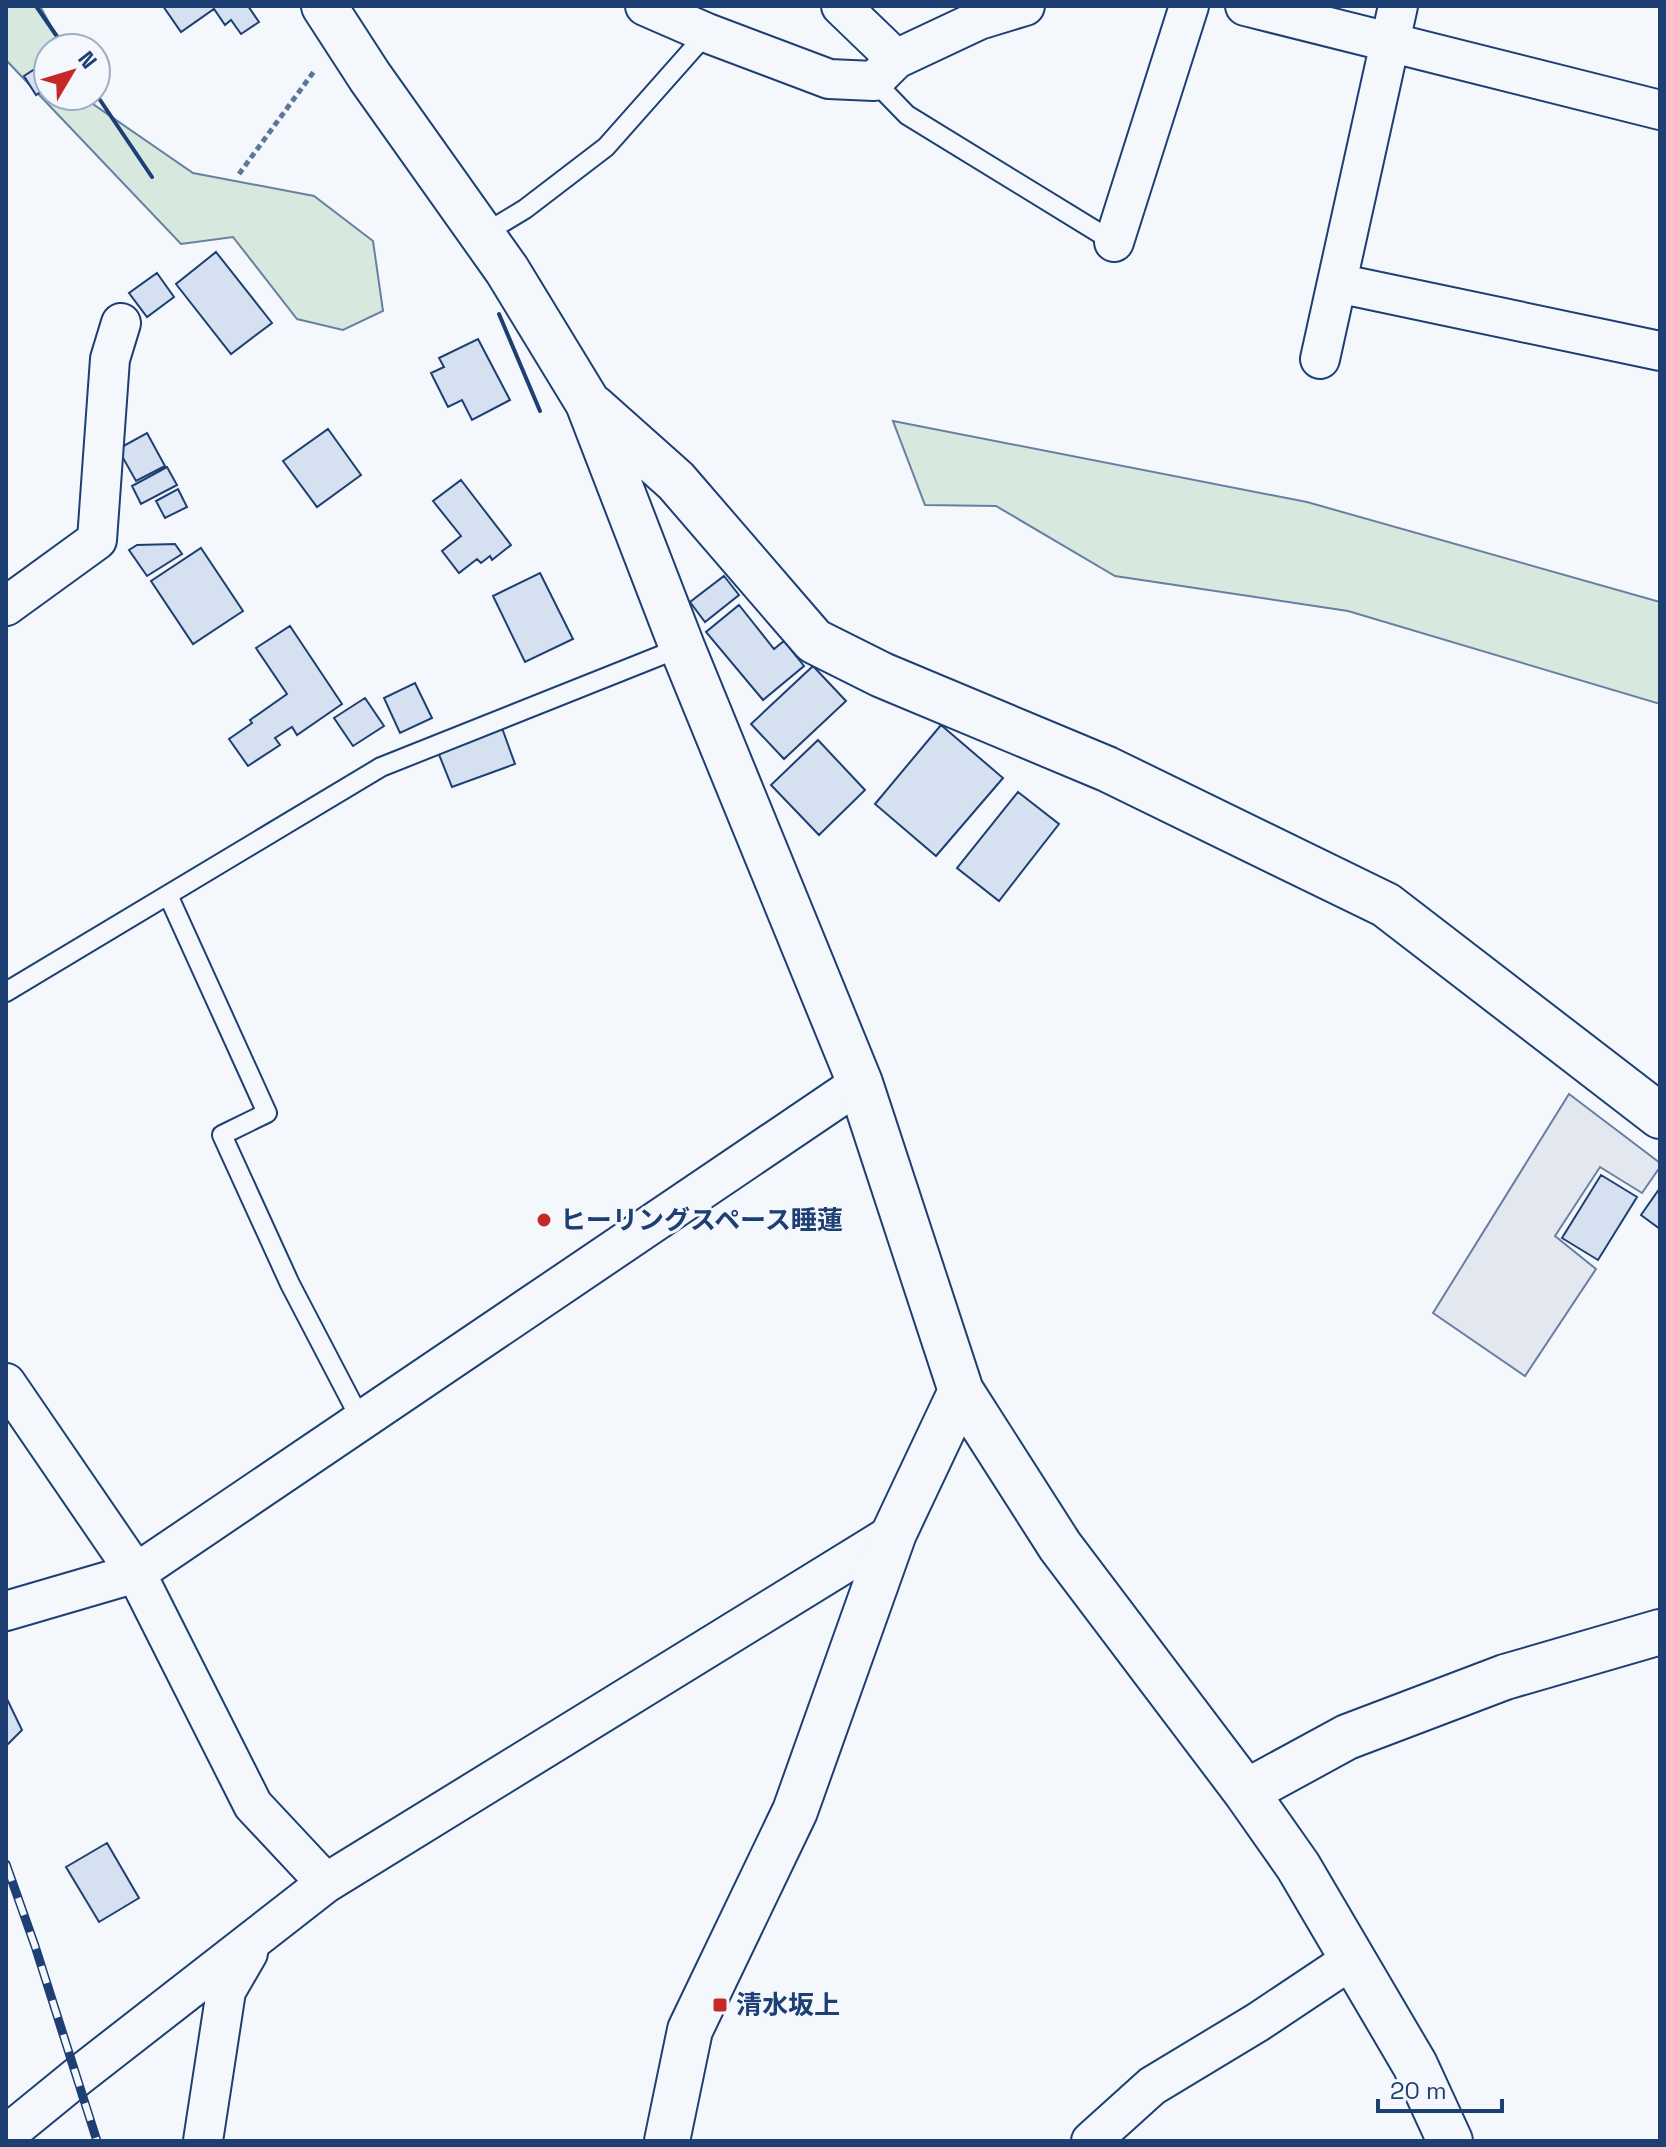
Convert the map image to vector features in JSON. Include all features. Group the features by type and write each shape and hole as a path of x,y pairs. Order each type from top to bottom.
{"street":[{"path":"324,6 370,77 507,270 588,403 682,647 860,1083 961,1391 1060,1546 1246,1792 1298,1866 1415,2065 1450,2141"},
{"path":"645,6 829,79 885,70 979,20 1025,6"},
{"path":"841,6 885,70"},
{"path":"1114,242 1189,6"},
{"path":"1245,6 1660,110"},
{"path":"1320,359 1398,6"},
{"path":"1337,283 1660,351"},
{"path":"6,606 97,540 110,359 121,323"},
{"path":"588,403 676,481 814,641 882,675 1107,769 1386,905 1660,1116"},
{"path":"6,1611 136,1573 860,1083"},
{"path":"6,1383 136,1573 253,1805 326,1883"},
{"path":"667,2141 690,2030 795,1811 894,1533 961,1391"},
{"path":"6,2135 326,1883 894,1533"},
{"path":"1246,1792 1361,1731 1505,1677 1660,1632"},
{"path":"203,2141 226,1991 255,1940"},
{"path":"1091,2141 1152,2086 1258,2022 1354,1958"}],"lane":[{"path":"482,235 525,209 606,147 707,33"},
{"path":"885,70 907,115 1114,242"},
{"path":"6,992 381,767 682,647"},
{"path":"168,895 267,1113 222,1135 290,1284 362,1422"}],"path":[{"path":"239,174 320,63"}],"shaded area":[{"path":"6,6 40,6 54,32 32,32 32,87 6,60"},
{"path":"55,112 105,112 193,173 314,196 373,241 383,311 343,330 297,319 233,237 181,244"},
{"path":"893,421 1307,502 1660,602 1660,704 1348,611 1115,576 996,506 925,505"},
{"path":"1569,1094 1660,1163 1660,1167 1642,1193 1600,1167 1555,1236 1596,1269 1525,1376 1433,1313"}],"building":[{"path":"163,6 248,6 259,22 241,34 231,20 225,25 214,9 181,32"},
{"path":"32,71 32,89 24,76"},
{"path":"216,252 272,323 231,354 176,284"},
{"path":"157,273 174,297 147,317 129,293"},
{"path":"478,339 510,400 472,420 462,400 448,407 431,373 444,367 439,358"},
{"path":"328,429 361,475 317,507 283,461"},
{"path":"147,433 165,466 136,481 118,449"},
{"path":"167,467 177,485 141,504 132,486"},
{"path":"461,480 511,545 492,560 490,556 481,563 477,559 459,573 442,551 461,536 433,501"},
{"path":"178,489 187,507 165,518 156,501"},
{"path":"175,544 182,554 147,576 129,550 137,545"},
{"path":"201,548 243,611 193,644 151,581"},
{"path":"540,573 573,639 525,662 493,596"},
{"path":"724,576 739,595 705,622 690,602"},
{"path":"739,605 774,649 784,641 804,666 763,700 706,632"},
{"path":"290,626 342,704 297,735 292,727 275,738 280,745 248,766 229,739 287,694 256,648"},
{"path":"813,666 846,701 784,759 751,724"},
{"path":"415,683 432,718 400,733 384,698"},
{"path":"365,698 384,726 353,746 334,718"},
{"path":"941,725 1003,778 936,856 875,804"},
{"path":"502,728 515,764 452,787 438,752"},
{"path":"818,740 865,790 819,835 771,785"},
{"path":"1018,792 1059,824 999,901 957,868"},
{"path":"1601,1175 1637,1197 1598,1260 1562,1238"},
{"path":"1660,1188 1660,1229 1641,1215"},
{"path":"6,1697 22,1730 6,1746"},
{"path":"107,1843 139,1898 99,1922 66,1867"}],"railway":[{"path":"6,1864 97,2141"}],"wall":[{"path":"36,6 54,32"},
{"path":"108,112 152,177"},
{"path":"499,314 540,411"}],"place":[{"name":"ヒーリングスペース睡蓮","path":"544,1220"},
{"name":"清水坂上","path":"720,2005"}]}
